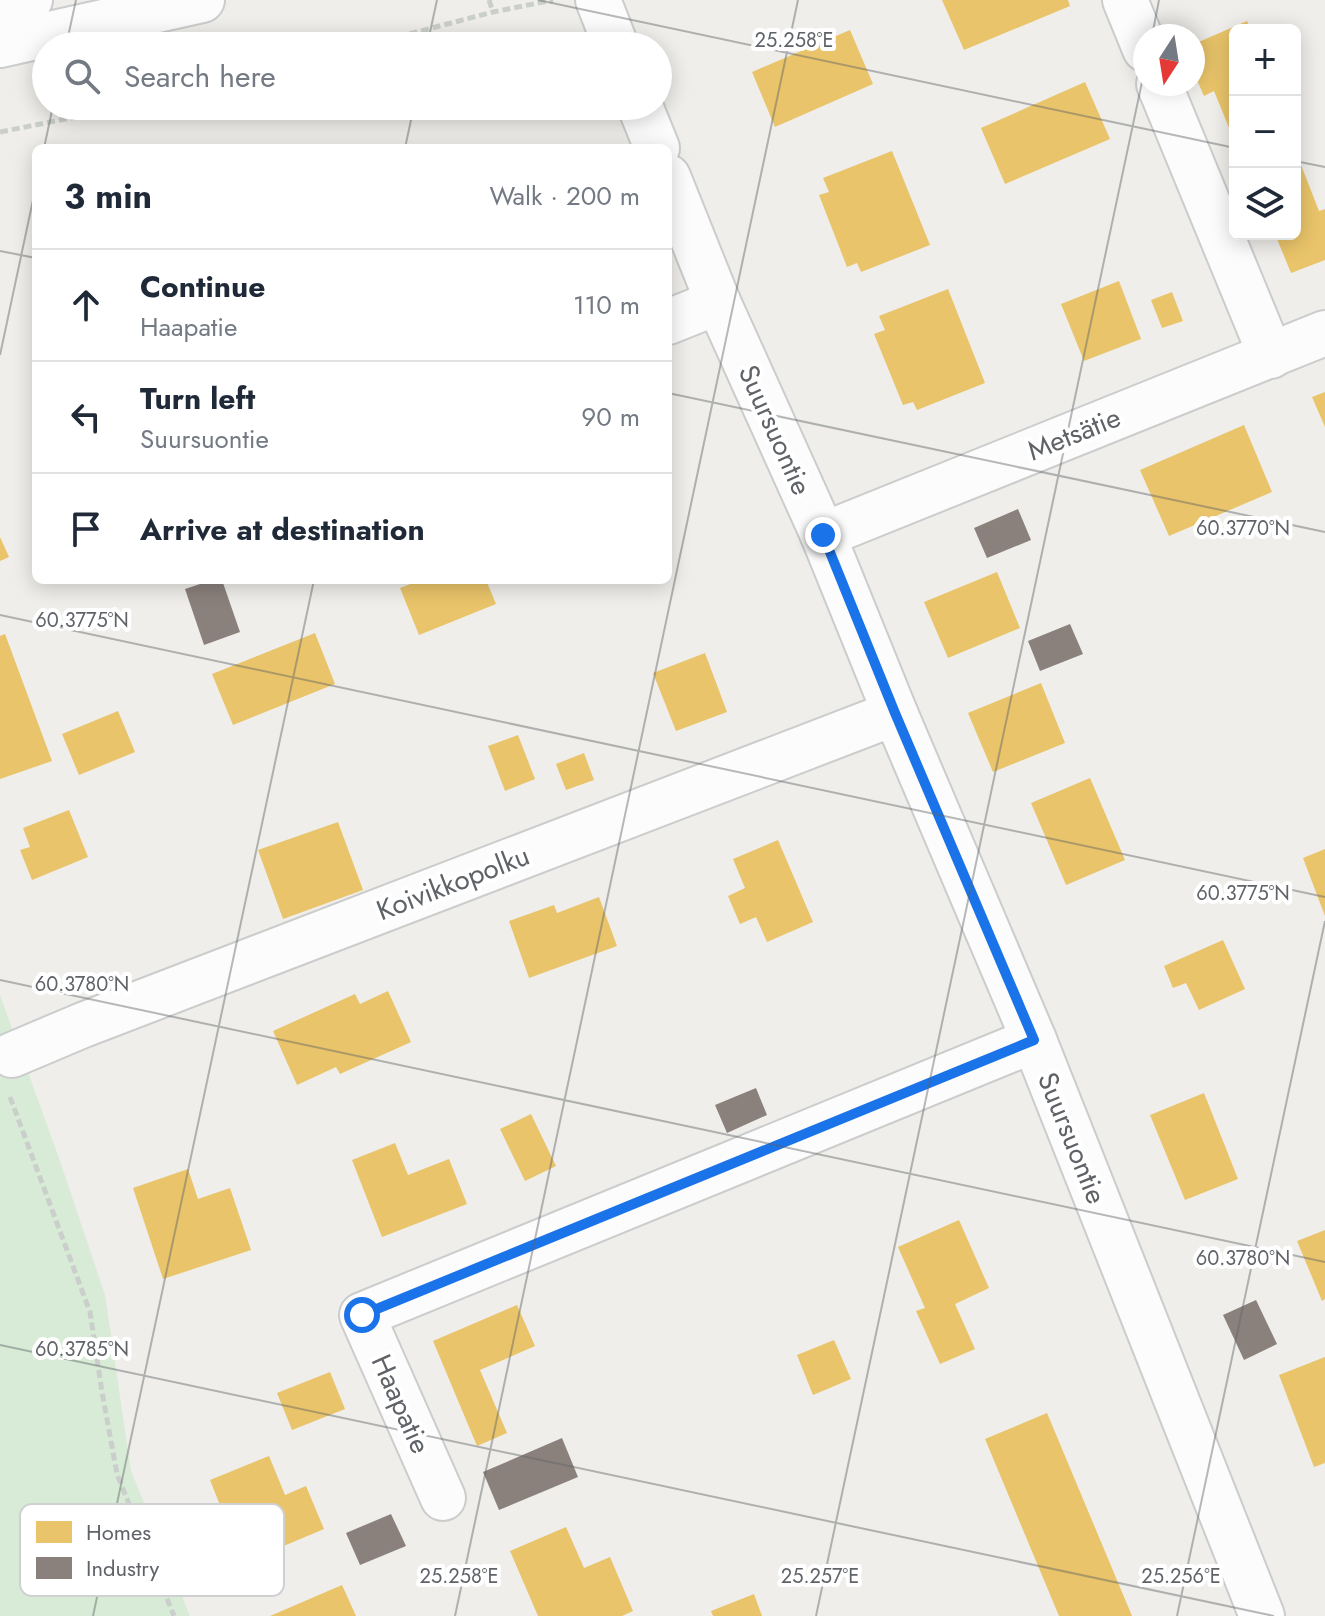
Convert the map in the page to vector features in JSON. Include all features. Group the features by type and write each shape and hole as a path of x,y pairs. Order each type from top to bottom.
{"street":[{"path":"0,7 30,0"},
{"path":"58,32 202,0"},
{"path":"598,0 611,32"},
{"path":"1125,0 1135,24"},
{"path":"0,45 32,38"},
{"path":"1164,96 1271,356"},
{"path":"646,120 655,144"},
{"name":"Suursuontie","path":"672,187 718,302 823,535 1034,1040 1262,1616"},
{"path":"672,320 718,302"},
{"name":"Metsätie","path":"823,535 1325,333"},
{"name":"Koivikkopolku","path":"9,1069 83,1025 895,713"},
{"name":"Haapatie","path":"443,1498 362,1315 1034,1040"}],"path":[{"path":"489,0 493,12"},
{"path":"417,32 553,0"},
{"path":"0,132 60,120"},
{"path":"9,1069 90,1312 117,1474 129,1504"},
{"path":"166,1596 174,1616"}],"green space":[{"path":"0,995 105,1295 131,1471 144,1504 20,1504 20,1596 182,1596 190,1616 0,1616"}],"building: Homes":[{"path":"942,0 1068,0 1070,6 964,50"},
{"path":"1229,29 1229,128 1214,91 1205,96 1205,39"},
{"path":"850,30 873,84 775,127 752,72"},
{"path":"1085,82 1110,139 1005,184 981,128"},
{"path":"892,151 930,245 861,272 857,263 847,267 819,195 829,192 823,178"},
{"path":"1301,165 1319,211 1325,209 1325,260 1291,273 1277,240 1301,240"},
{"path":"1119,281 1141,339 1084,361 1061,304"},
{"path":"948,289 985,383 917,410 913,402 903,405 874,334 885,330 879,316"},
{"path":"1172,292 1183,321 1162,328 1151,300"},
{"path":"1325,392 1325,427 1312,397"},
{"path":"1244,425 1272,492 1169,536 1140,470"},
{"path":"0,537 9,557 0,561"},
{"path":"997,572 1020,628 948,658 924,602"},
{"path":"410,584 488,584 496,604 419,635 400,588"},
{"path":"315,633 335,684 233,725 212,674"},
{"path":"5,634 52,761 0,779 0,636"},
{"path":"705,653 727,712 676,731 653,673"},
{"path":"1041,683 1065,743 993,772 968,713"},
{"path":"118,711 135,752 79,775 62,734"},
{"path":"518,735 535,779 505,791 488,746"},
{"path":"584,753 594,780 566,790 556,764"},
{"path":"1090,778 1125,860 1066,885 1031,803"},
{"path":"69,810 88,857 32,880 20,850 30,847 23,828"},
{"path":"338,822 363,890 283,919 258,850"},
{"path":"778,840 813,922 767,942 756,917 740,924 728,896 745,888 733,859"},
{"path":"1325,849 1325,916 1303,858"},
{"path":"599,897 617,946 529,978 509,921 554,905 557,913"},
{"path":"1223,940 1245,989 1199,1010 1186,983 1173,988 1164,966"},
{"path":"388,991 411,1042 340,1074 336,1067 297,1085 273,1031 355,994 360,1004"},
{"path":"1204,1093 1238,1179 1185,1200 1150,1115"},
{"path":"531,1114 556,1166 525,1181 500,1129"},
{"path":"395,1143 408,1175 449,1159 467,1204 382,1237 352,1160"},
{"path":"188,1169 198,1199 230,1188 251,1250 163,1279 133,1188"},
{"path":"959,1220 989,1288 955,1304 975,1349 940,1364 916,1311 925,1308 898,1247"},
{"path":"1325,1230 1325,1299 1322,1301 1297,1241"},
{"path":"517,1305 535,1346 480,1370 507,1433 477,1446 433,1341"},
{"path":"834,1340 851,1379 813,1395 797,1355"},
{"path":"1325,1357 1325,1463 1314,1467 1279,1375"},
{"path":"330,1372 345,1409 292,1430 277,1393"},
{"path":"1047,1413 1132,1616 1059,1616 985,1439"},
{"path":"269,1456 285,1495 306,1486 324,1529 284,1546 284,1504 220,1504 210,1480"},
{"path":"566,1527 584,1568 610,1557 633,1611 622,1616 538,1616 510,1551"},
{"path":"342,1585 356,1616 270,1616"},
{"path":"754,1594 762,1616 713,1616 711,1611"}],"building: Industry":[{"path":"1018,509 1031,540 987,558 974,528"},
{"path":"200,584 223,584 240,632 204,645 185,589"},
{"path":"1070,624 1083,654 1040,671 1028,641"},
{"path":"756,1088 767,1115 727,1133 715,1105"},
{"path":"1256,1300 1277,1344 1244,1360 1223,1315"},
{"path":"562,1438 578,1477 499,1510 483,1472"},
{"path":"391,1514 406,1546 360,1565 346,1533"}],"route":[{"path":"362,1315 1034,1040 823,535"}]}
